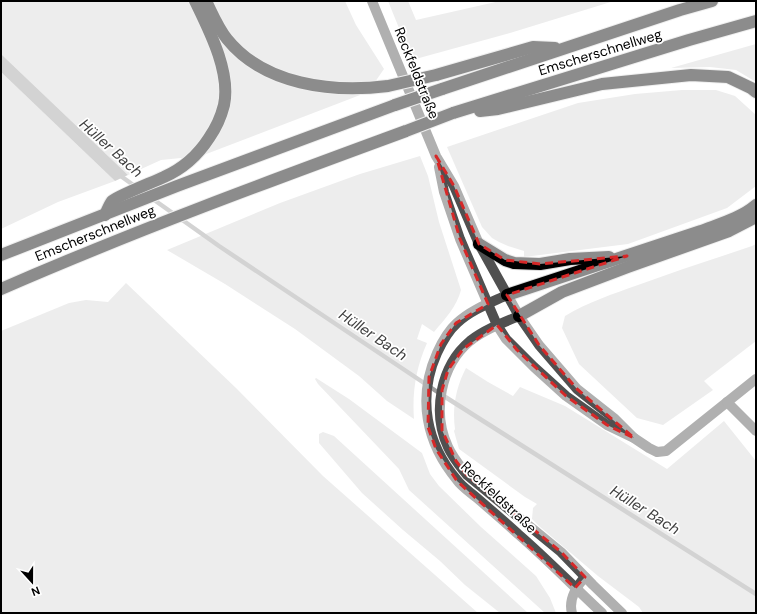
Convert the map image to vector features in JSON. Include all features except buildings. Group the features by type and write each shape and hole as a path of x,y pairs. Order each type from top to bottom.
{"highway":[{"path":"105,215 112,200 166,177 186,165 204,147 217,125 224,104 225,88 222,66 212,37 195,1"},
{"path":"206,1 226,38 244,56 266,70 291,80 328,87 365,89 406,83 533,47 562,48"},
{"name":"Emscherschnellweg","path":"1,255 177,186 395,105 562,48 712,1"},
{"name":"Emscherschnellweg","path":"1,289 83,253 200,207 453,114 689,40 756,21"},
{"path":"453,114 498,109 602,84 691,75 728,77 756,92"},
{"path":"507,295 701,231 730,220 750,210 756,205"},
{"path":"518,316 562,292 729,231 756,217"},
{"path":"480,244 505,260 514,263 540,264 570,259 627,256"}],"street":[{"name":"Reckfeldstraße","path":"372,1 436,156 454,186 480,244 518,316 539,345 577,389 615,419 634,438"},
{"name":"Reckfeldstraße","path":"436,156 444,192 460,240 497,325 506,339 566,396 607,425 634,438 657,452 666,451 756,379"},
{"name":"Reckfeldstraße","path":"507,295 469,314 456,323 444,339 434,361 429,377 426,414 428,427 436,449 457,481 519,535 575,588 591,608 602,613"},
{"name":"Reckfeldstraße","path":"518,316 482,333 470,342 455,359 448,370 442,390 440,404 440,423 448,447 456,461 467,475 561,552 622,613"},
{"path":"727,402 756,431"},
{"path":"572,613 570,608 575,588 585,577"},
{"path":"591,608 593,585"}],"highlighted area":[{"path":"436,156 454,186 479,244 505,260 540,264 627,256 507,295 539,345 577,389 634,438 607,425 566,396 517,350 497,325 463,349 448,370 442,390 442,430 456,461 467,475 561,552 585,577 575,588 457,481 436,449 428,427 429,377 441,344 456,323 488,304 460,239"}],"shaded area":[{"path":"1,1 345,1 356,25 384,69 368,92 201,156 161,160 128,175 1,54"},
{"path":"388,1 408,1 416,20 500,1 614,1 510,33 412,60"},
{"path":"756,44 756,82 736,70 710,67 671,68"},
{"path":"1,54 128,175 115,181 1,72"},
{"path":"1,72 115,181 58,202 1,229"},
{"path":"682,90 716,90 735,96 756,115 756,186 727,208 628,244 524,257 524,251 508,246 492,238 482,227 447,147 578,103 635,94"},
{"path":"420,156 428,176 439,222 461,290 454,307 434,332 422,324 417,339 427,343 420,362 414,390 414,419 387,401 359,376 295,329 225,284 167,250 280,203 360,174"},
{"path":"756,244 756,341 704,381 713,390 663,425 637,418 579,364 562,328 565,316 592,302 610,295"},
{"path":"126,283 236,388 323,476 478,613 1,613 1,331 69,303 86,300 108,302"},
{"path":"466,368 513,396 520,387 565,406 667,469 724,421 756,461 756,613 643,613 639,607 598,576 532,519 533,508 537,504 459,449 454,431 454,413 457,390"},
{"path":"316,378 349,399 422,453 430,474 439,486 481,527 536,576 550,598 556,613 545,613 409,490 399,469 318,384 315,379"},
{"path":"323,432 334,436 528,613 500,613 465,585 440,561 362,493 319,443 319,434"}],"waterway":[{"name":"Hüller Bach","path":"118,174 136,187"},
{"name":"Hüller Bach","path":"150,197 219,246 439,393 756,594"}]}
